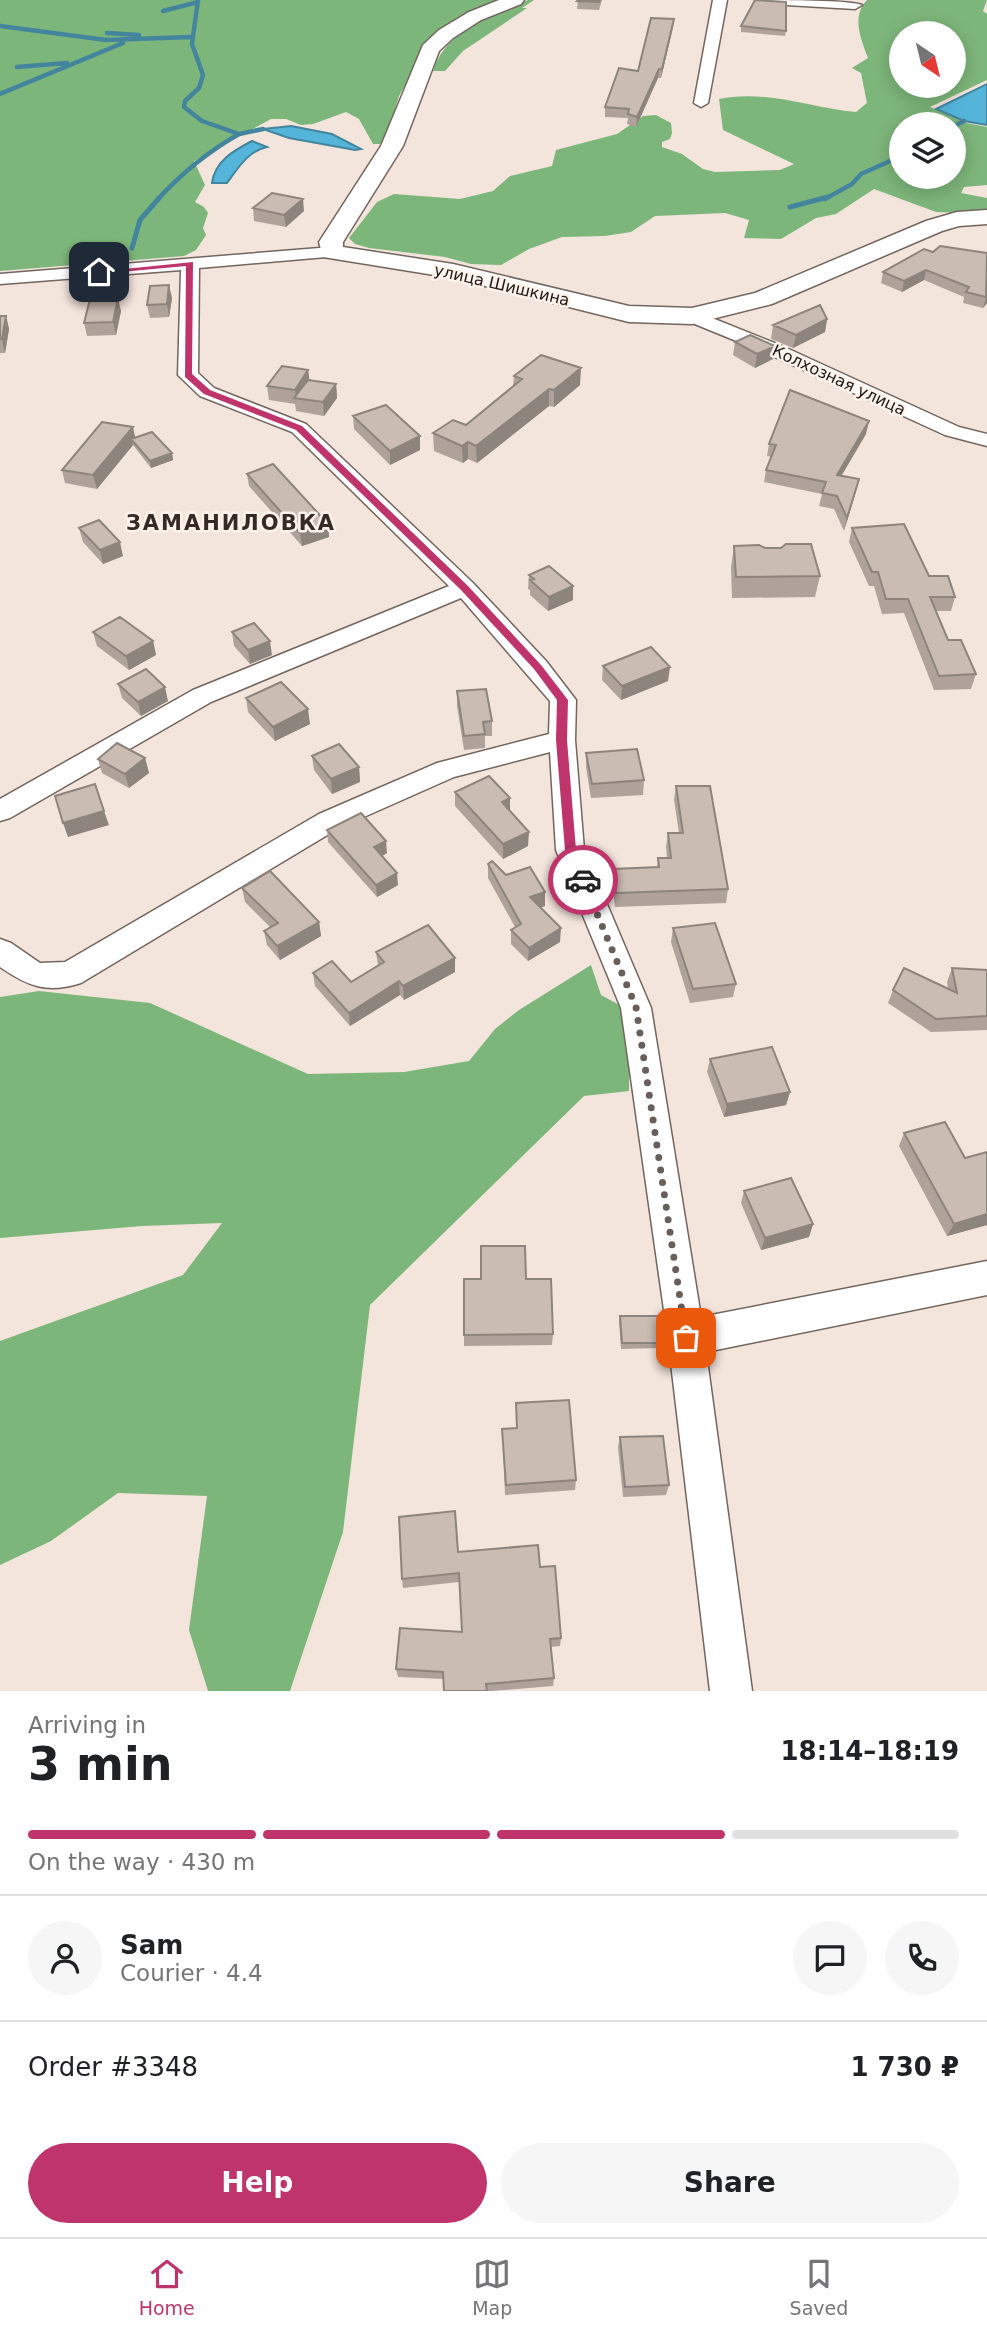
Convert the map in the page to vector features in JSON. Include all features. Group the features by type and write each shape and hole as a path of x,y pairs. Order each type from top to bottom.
{"street":[{"path":"332,252 331,242 392,146 430,49 446,34 475,16 515,0"},
{"path":"701,103 720,0"},
{"path":"769,0 855,5"},
{"name":"улица Шишкина","path":"0,279 332,252 453,271 629,314 692,316 762,299 934,226 957,219 987,217"},
{"path":"190,264 188,375 207,392 299,428 465,588 537,667 563,700 562,740 570,850 636,1007 686,1338 731,1691"},
{"name":"Колхозная улица","path":"692,316 775,350 952,432 987,440"},
{"path":"0,811 202,696 465,588"},
{"path":"0,951 35,975 69,974 329,821 446,770 562,740"},
{"path":"686,1338 987,1278"}],"green space":[{"path":"0,0 509,0 451,24 432,36 399,96 386,138 380,144 373,144 359,119 346,112 313,124 301,125 286,119 271,119 194,161 205,185 195,202 208,213 203,228 206,235 196,250 184,256 0,271"},
{"path":"528,0 534,0 522,8 527,8 463,51 445,71 433,71 439,57 459,35 472,26"},
{"path":"867,0 987,0 983,11 987,14 987,80 966,90 966,21 889,21 889,98 949,98 930,107 941,112 889,112 889,189 963,189 961,193 987,198 987,214 936,212 874,189 836,214 816,218 781,239 744,238 749,220 725,213 655,216 631,232 605,236 562,237 529,249 501,265 471,264 445,257 369,248 355,244 349,238 377,202 394,194 460,199 493,191 510,176 552,166 556,150 617,134 643,116 656,115 671,123 670,139 662,142 662,147 682,154 703,169 715,172 780,170 794,164 723,130 719,99 753,96 856,112 867,103 861,73 852,68 868,58 859,28 859,14"},
{"path":"966,123 987,127 987,185 966,187"},
{"path":"591,965 601,995 625,1008 629,1039 629,1091 584,1096 370,1305 343,1532 290,1691 208,1691 189,1630 207,1496 118,1493 51,1541 0,1565 0,1341 183,1275 222,1223 142,1226 0,1238 0,997 39,991 150,1003 308,1074 404,1072 469,1061 495,1029 519,1010"}],"water":[{"path":"987,84 987,125 966,121 966,112 943,112 936,109 958,98 966,98 966,94"},
{"path":"291,126 332,134 361,149 289,138 263,129"},
{"path":"252,141 267,147 249,156 227,183 212,183 221,163"}],"building":[{"path":"578,0 600,0 599,2"},
{"path":"755,0 786,2 786,31 741,26"},
{"path":"651,18 674,19 662,69 659,69 637,117 628,114 629,109 605,107 619,68 638,71"},
{"path":"272,193 303,199 284,215 253,208"},
{"path":"940,246 987,253 986,297 966,292 969,287 926,270 904,281 883,272 924,249 933,252"},
{"path":"169,285 167,304 147,305 150,286"},
{"path":"118,298 113,322 84,323 90,299"},
{"path":"820,305 827,319 796,335 773,325"},
{"path":"0,316 6,316 2,339 0,339"},
{"path":"750,335 775,346 757,354 735,342"},
{"path":"541,355 581,368 554,390 549,389 476,446 468,442 462,446 433,433 453,420 466,425 522,379 514,376"},
{"path":"282,366 308,370 295,390 267,386"},
{"path":"308,380 336,384 323,402 294,398"},
{"path":"790,390 869,421 837,475 859,479 847,518 837,496 822,493 826,482 766,470 776,445 769,444"},
{"path":"386,405 420,436 390,451 353,416"},
{"path":"102,422 133,427 93,475 62,470"},
{"path":"152,432 172,453 150,461 131,439"},
{"path":"273,464 328,524 300,533 247,474"},
{"path":"99,520 120,542 100,550 79,528"},
{"path":"904,524 929,576 948,576 955,597 930,597 948,640 961,640 976,674 939,676 908,599 886,599 878,572 872,572 852,528"},
{"path":"786,544 811,544 820,576 736,577 734,546 781,548"},
{"path":"549,566 573,586 549,597 530,580 534,579 529,575"},
{"path":"120,617 153,641 126,656 93,632"},
{"path":"254,623 270,641 248,650 232,632"},
{"path":"651,647 670,667 622,686 603,666"},
{"path":"146,669 165,687 138,702 118,684"},
{"path":"281,682 308,709 273,727 246,698"},
{"path":"486,689 492,721 483,722 485,734 464,736 457,691"},
{"path":"117,743 145,758 125,774 98,759"},
{"path":"339,744 359,767 331,779 312,756"},
{"path":"637,749 644,780 592,784 586,753"},
{"path":"489,776 510,798 502,802 529,832 503,844 455,792"},
{"path":"95,784 104,811 63,823 55,796"},
{"path":"676,786 710,786 728,889 616,893 613,869 659,867 658,858 671,858 668,833 683,833"},
{"path":"361,813 386,841 374,847 397,873 376,885 327,830"},
{"path":"492,861 506,875 530,867 545,892 530,897 561,928 529,948 511,930 521,924 488,864"},
{"path":"270,871 319,922 277,946 264,931 278,923 242,888"},
{"path":"715,923 736,984 693,989 673,928"},
{"path":"428,925 455,958 403,986 399,981 349,1013 313,973 332,961 351,982 384,962 376,952"},
{"path":"904,968 957,993 952,968 987,970 987,1016 936,1019 893,990"},
{"path":"772,1047 790,1092 727,1104 710,1059"},
{"path":"945,1122 965,1158 987,1152 987,1214 954,1224 904,1133"},
{"path":"791,1178 813,1224 765,1238 744,1191"},
{"path":"481,1246 525,1246 526,1279 551,1279 553,1334 464,1335 464,1279 481,1279"},
{"path":"620,1316 659,1316 661,1343 622,1343"},
{"path":"569,1400 576,1480 506,1485 502,1429 517,1428 516,1403"},
{"path":"663,1436 669,1485 625,1487 620,1437"},
{"path":"455,1511 458,1552 538,1545 540,1567 555,1566 561,1638 550,1639 554,1678 486,1684 487,1691 444,1691 443,1672 396,1669 400,1628 462,1632 459,1573 402,1579 399,1517"}],"waterway":[{"path":"163,11 198,2"},
{"path":"198,2 192,44 203,75 199,88 185,101 184,107 202,121 239,134"},
{"path":"0,26 106,40 191,37"},
{"path":"107,33 139,35"},
{"path":"0,94 123,43"},
{"path":"17,67 67,63"},
{"path":"239,134 263,129"},
{"path":"160,197 196,164 239,134"},
{"path":"825,199 852,184 861,174 889,161"},
{"path":"132,248 140,220 160,197"},
{"path":"790,207 828,197"}],"way so far":[{"path":"583,880 636,1007 686,1338"}],"district":[{"name":"ЗАМАНИЛОВКА","path":"231,523"}],"route":[{"path":"99,272 190,264 188,375 207,392 299,428 465,588 537,667 563,700 562,740 570,850 583,880"}]}
